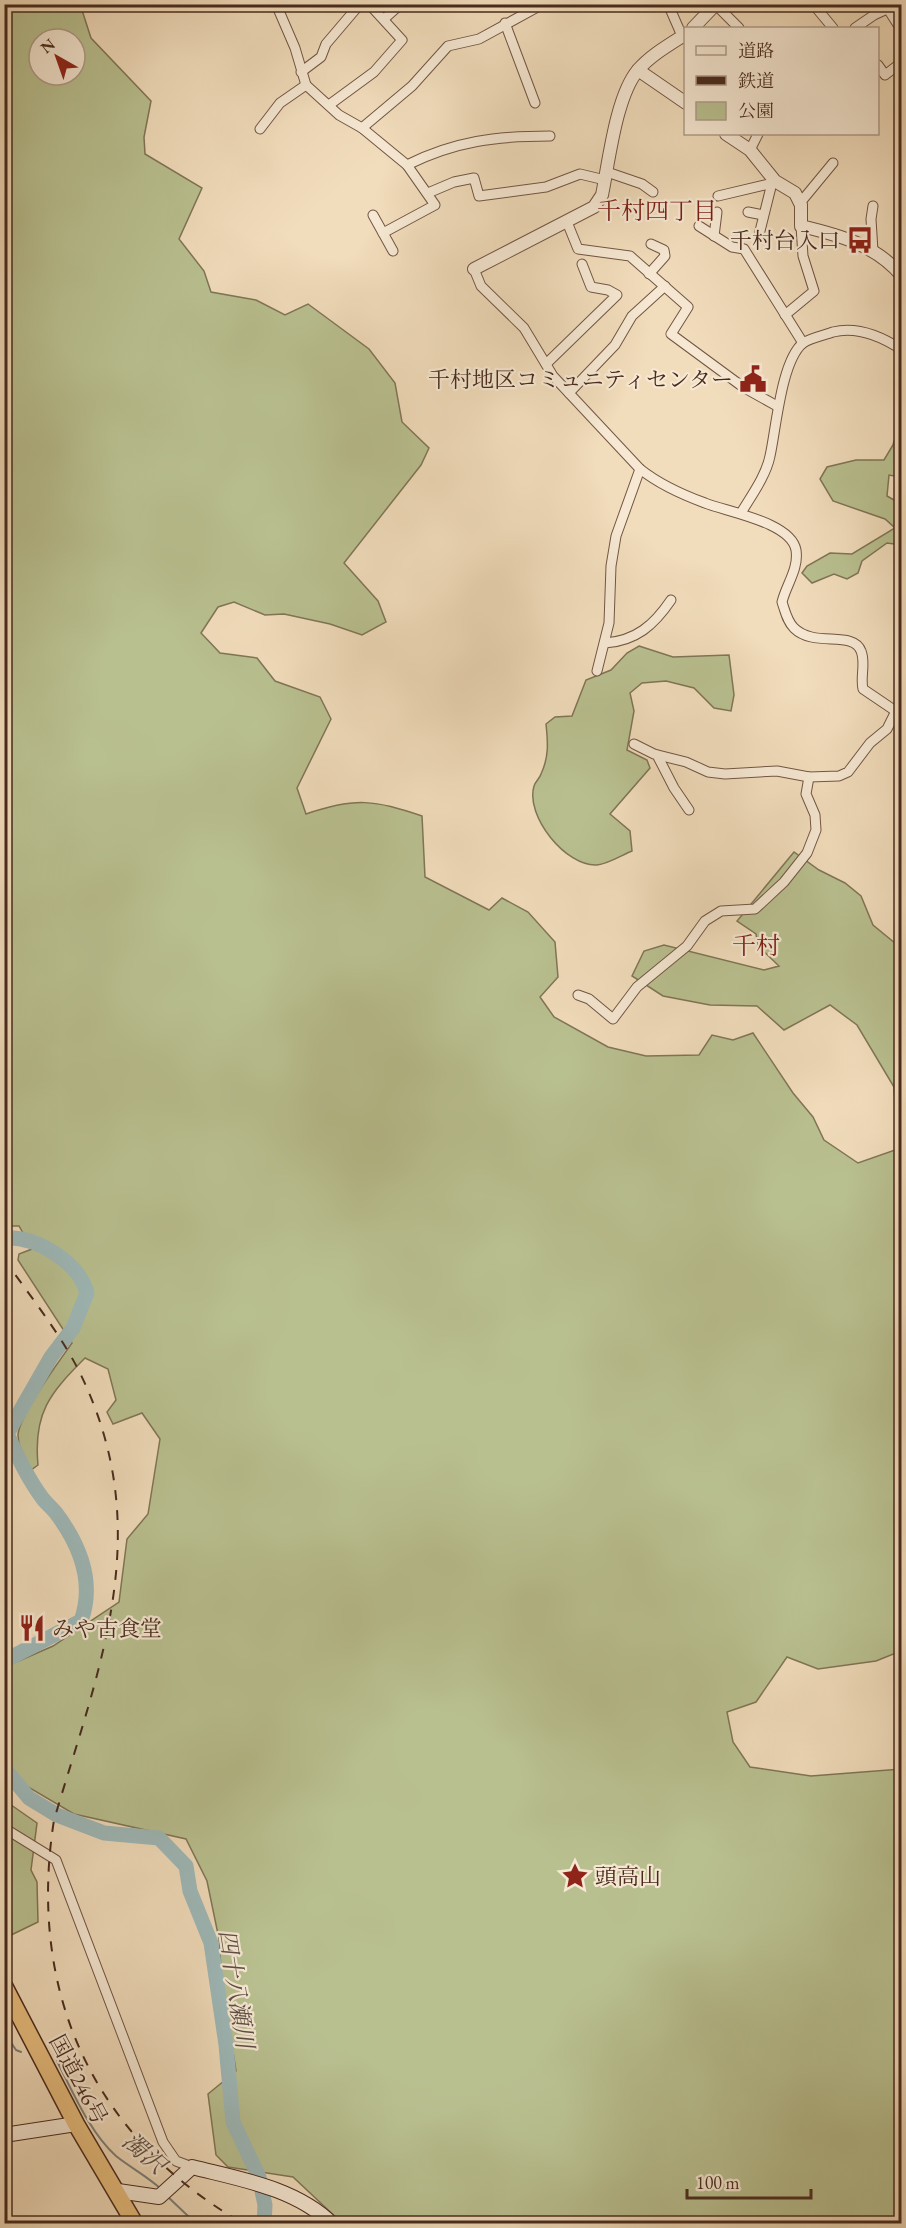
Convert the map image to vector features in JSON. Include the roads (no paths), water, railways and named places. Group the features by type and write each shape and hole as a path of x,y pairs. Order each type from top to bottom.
{"highway":[{"name":"国道246号","path":"4,1986 76,2124 135,2223"}],"main road":[{"path":"4,2135 76,2124"},
{"path":"118,2191 150,2197 166,2191 192,2167 274,2190 304,2203 332,2223"}],"street":[{"path":"276,4 295,48 306,85 328,105 362,128 407,165 435,205 383,233"},
{"path":"301,72 321,57 326,44 360,4"},
{"path":"328,105 374,72 402,40 369,4"},
{"path":"384,19 401,4"},
{"path":"362,128 412,86 448,46 479,39 543,4"},
{"path":"668,4 684,35 638,70 622,99 602,195 594,207 474,269 481,286 524,328 546,364 568,393 640,469 653,479 706,504 741,513 780,530 796,547 797,564 782,602 793,627 807,637 818,640 848,639 857,645 863,659 863,689 894,710"},
{"path":"694,27 716,4 738,27"},
{"path":"813,4 832,27"},
{"path":"857,27 898,4"},
{"path":"888,9 902,31"},
{"path":"505,23 535,104"},
{"path":"881,78 902,62"},
{"path":"638,70 684,102"},
{"path":"260,129 280,103 306,85"},
{"path":"728,135 750,150 771,181 795,193 800,203 803,256 814,291 785,315"},
{"path":"750,150 758,135"},
{"path":"407,165 437,150 459,144 509,136 550,136"},
{"path":"800,203 833,164"},
{"path":"428,194 454,182 474,178 479,196 521,188 546,187 580,174 606,176 642,184 653,192"},
{"path":"718,196 771,181"},
{"path":"759,235 771,181"},
{"path":"873,206 871,219 873,251"},
{"path":"714,236 717,212"},
{"path":"748,212 763,215"},
{"path":"373,214 393,251"},
{"path":"567,222 578,249 630,256 665,286 688,307 671,334 743,387 777,405"},
{"path":"699,226 732,247 744,249 803,343"},
{"path":"801,226 849,239 888,259 902,276"},
{"path":"649,274 665,256 664,250 656,244"},
{"path":"546,364 617,295 608,290 591,287 582,264"},
{"path":"568,393 615,345 632,316 665,286"},
{"path":"741,513 770,458 777,405 795,356 803,343 829,333 852,330 880,336 902,350"},
{"path":"597,671 612,606 611,566 616,536 640,469"},
{"path":"605,643 620,642 646,629 658,619 671,600"},
{"path":"634,744 657,755 686,762 708,772 725,774 777,771 809,777 839,777 848,772 870,743 887,729 894,710 902,699"},
{"path":"657,755 674,789 689,810"},
{"path":"578,994 589,999 613,1019 637,987 687,946 705,921 722,911 755,909 768,898 793,871 814,840 816,824 806,794 809,777"},
{"path":"4,1828 56,1860 163,2142 176,2161 192,2167"}],"waterway":[{"name":"四十八瀬川","path":"4,1238 29,1241 54,1253 75,1271 87,1293 73,1328 51,1357 7,1434 33,1484 65,1525 78,1551 86,1578 85,1606 81,1621 4,1661"},
{"name":"四十八瀬川","path":"4,1768 29,1798 57,1815 104,1833 159,1838 186,1866 190,1891 211,1943 226,2045 233,2122 259,2177 265,2205 264,2224"},
{"name":"濁沢","path":"4,2032 16,2050 21,2052"},
{"name":"濁沢","path":"57,2061 98,2136 116,2156 161,2189"},
{"name":"濁沢","path":"167,2196 189,2217 206,2224"}],"railway":[{"path":"4,1259 54,1329 80,1373 103,1431 115,1488 118,1543 113,1597 103,1652 54,1820 48,1883 51,1943 62,2000 82,2053 110,2103 146,2148 191,2189 244,2224"}],"place":[{"name":"千村台入口","path":"860,240"},
{"name":"千村地区コミュニティセンター","path":"753,379"},
{"name":"みや古食堂","path":"32,1628"},
{"name":"頭高山","path":"575,1876"}],"district":[{"name":"千村四丁目","path":"657,211"},
{"name":"千村","path":"756,946"}]}
